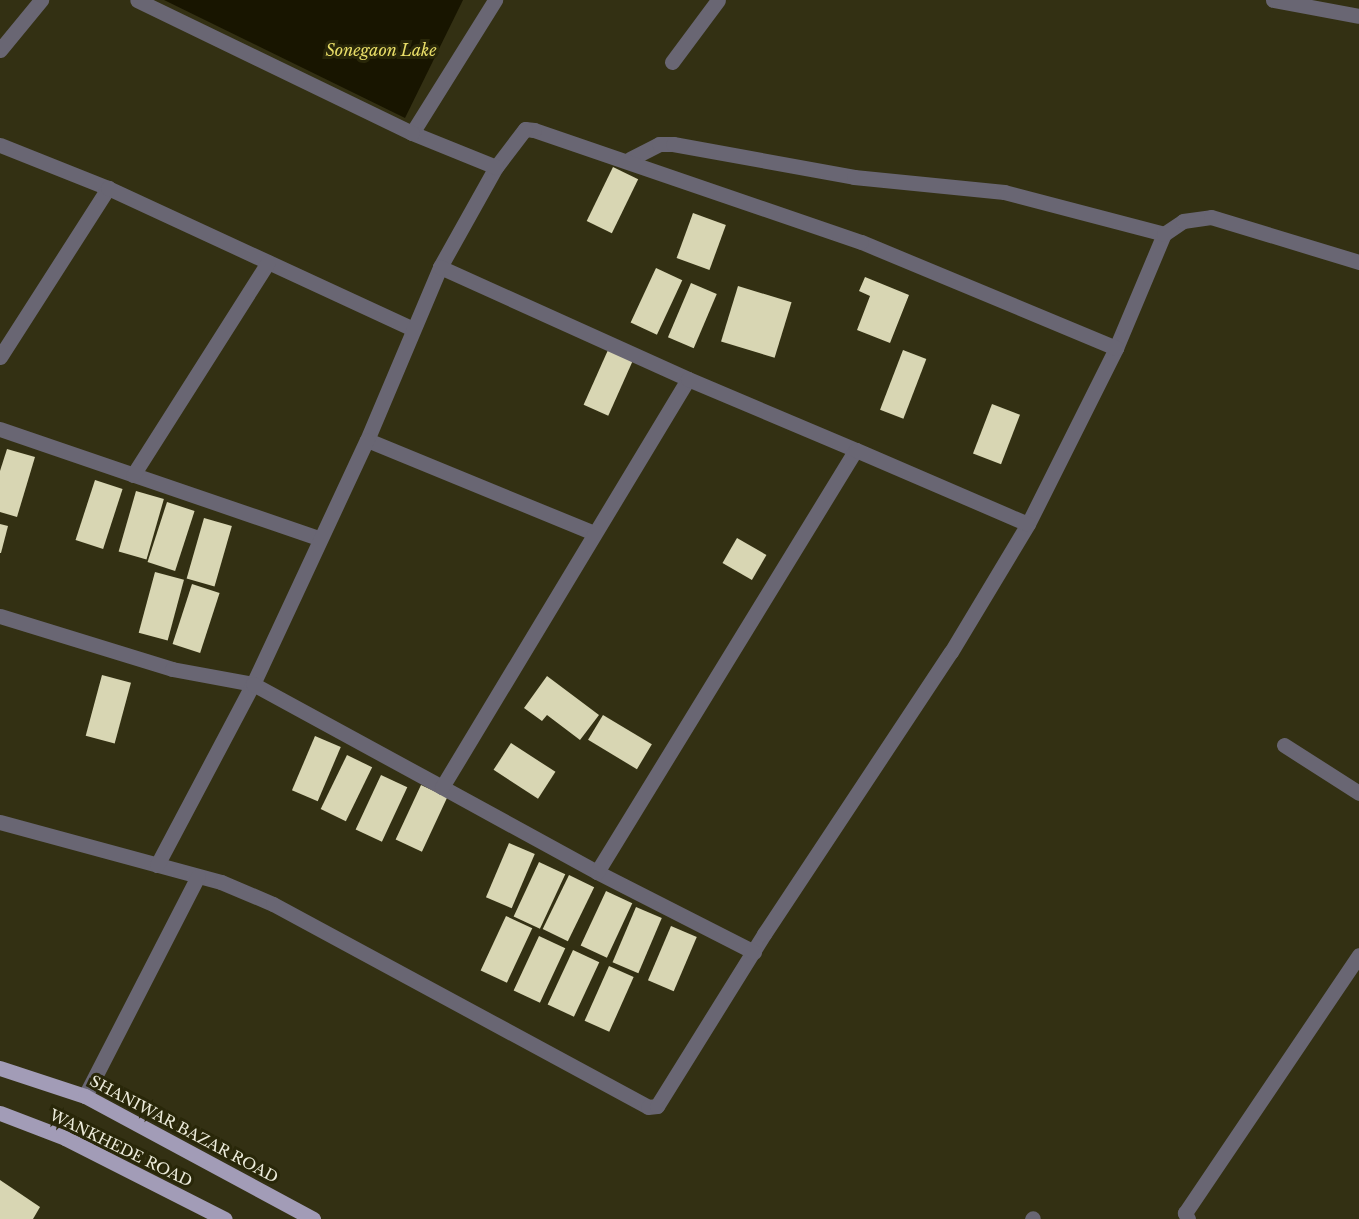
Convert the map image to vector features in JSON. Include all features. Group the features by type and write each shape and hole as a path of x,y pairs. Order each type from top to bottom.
{"main road":[{"name":"SHANIWAR BAZAR ROAD","path":"0,1068 85,1096 313,1219"},
{"name":"WANKHEDE ROAD","path":"0,1113 65,1138 225,1219"}],"street":[{"path":"0,50 41,0"},
{"path":"137,0 412,134 496,167"},
{"path":"412,134 495,0"},
{"path":"672,62 718,0"},
{"path":"1273,0 1359,16"},
{"path":"157,865 254,684 318,538 367,440 411,328 441,267 496,167 525,129 630,159 861,243 1116,348"},
{"path":"630,159 659,144 673,144 854,177 1004,192 1164,234"},
{"path":"0,145 108,188 411,328"},
{"path":"0,357 108,188"},
{"path":"0,822 198,876 273,904 648,1107 661,1100 754,952 951,652 1028,524 1116,348 1164,234 1183,221 1211,218 1359,262"},
{"path":"133,475 268,262"},
{"path":"441,267 688,379 1028,524"},
{"path":"442,787 688,379"},
{"path":"0,429 318,538"},
{"path":"367,440 594,533"},
{"path":"597,872 856,450"},
{"path":"0,616 172,669 254,684 597,872 754,952"},
{"path":"1284,745 1359,794"},
{"path":"85,1096 198,876"},
{"path":"1188,1219 1185,1213 1359,956"}],"water":[{"name":"Sonegaon Lake","path":"164,0 463,0 405,118"}],"building":[{"path":"613,167 638,179 612,233 587,221"},
{"path":"693,213 726,225 709,270 677,258"},
{"path":"656,268 682,280 657,335 631,322"},
{"path":"865,277 909,295 890,343 857,330 870,296 859,291"},
{"path":"691,283 717,294 694,348 668,337"},
{"path":"738,286 792,302 775,358 721,341"},
{"path":"608,350 633,361 608,416 584,405"},
{"path":"903,350 926,359 903,419 880,410"},
{"path":"992,404 1020,415 1001,464 973,453"},
{"path":"7,449 35,457 17,517 0,512 0,471"},
{"path":"95,480 123,489 103,549 76,540"},
{"path":"136,491 164,499 147,560 119,552"},
{"path":"167,502 195,511 175,571 148,562"},
{"path":"204,518 232,526 215,587 187,579"},
{"path":"0,524 8,526 1,553 0,553"},
{"path":"737,538 766,555 752,580 722,563"},
{"path":"155,572 184,580 168,641 139,633"},
{"path":"192,584 220,593 200,653 173,644"},
{"path":"102,675 131,683 115,744 86,736"},
{"path":"547,676 599,715 580,740 547,715 542,721 524,708"},
{"path":"603,715 652,744 637,769 588,740"},
{"path":"315,736 341,747 318,801 292,790"},
{"path":"511,743 555,772 538,799 494,770"},
{"path":"347,755 372,767 346,821 321,809"},
{"path":"381,775 407,787 382,842 356,829"},
{"path":"421,785 447,797 422,852 396,839"},
{"path":"509,843 535,854 512,908 486,897"},
{"path":"539,862 565,874 540,929 514,916"},
{"path":"569,875 594,887 568,941 543,929"},
{"path":"606,891 632,903 607,958 581,945"},
{"path":"636,907 662,918 638,973 613,962"},
{"path":"506,916 532,928 507,983 481,970"},
{"path":"671,926 697,937 674,991 648,980"},
{"path":"539,936 565,948 540,1003 514,990"},
{"path":"573,950 599,962 574,1017 548,1004"},
{"path":"609,966 634,977 609,1032 585,1021"},
{"path":"0,1180 40,1207 33,1219 0,1219"}]}
